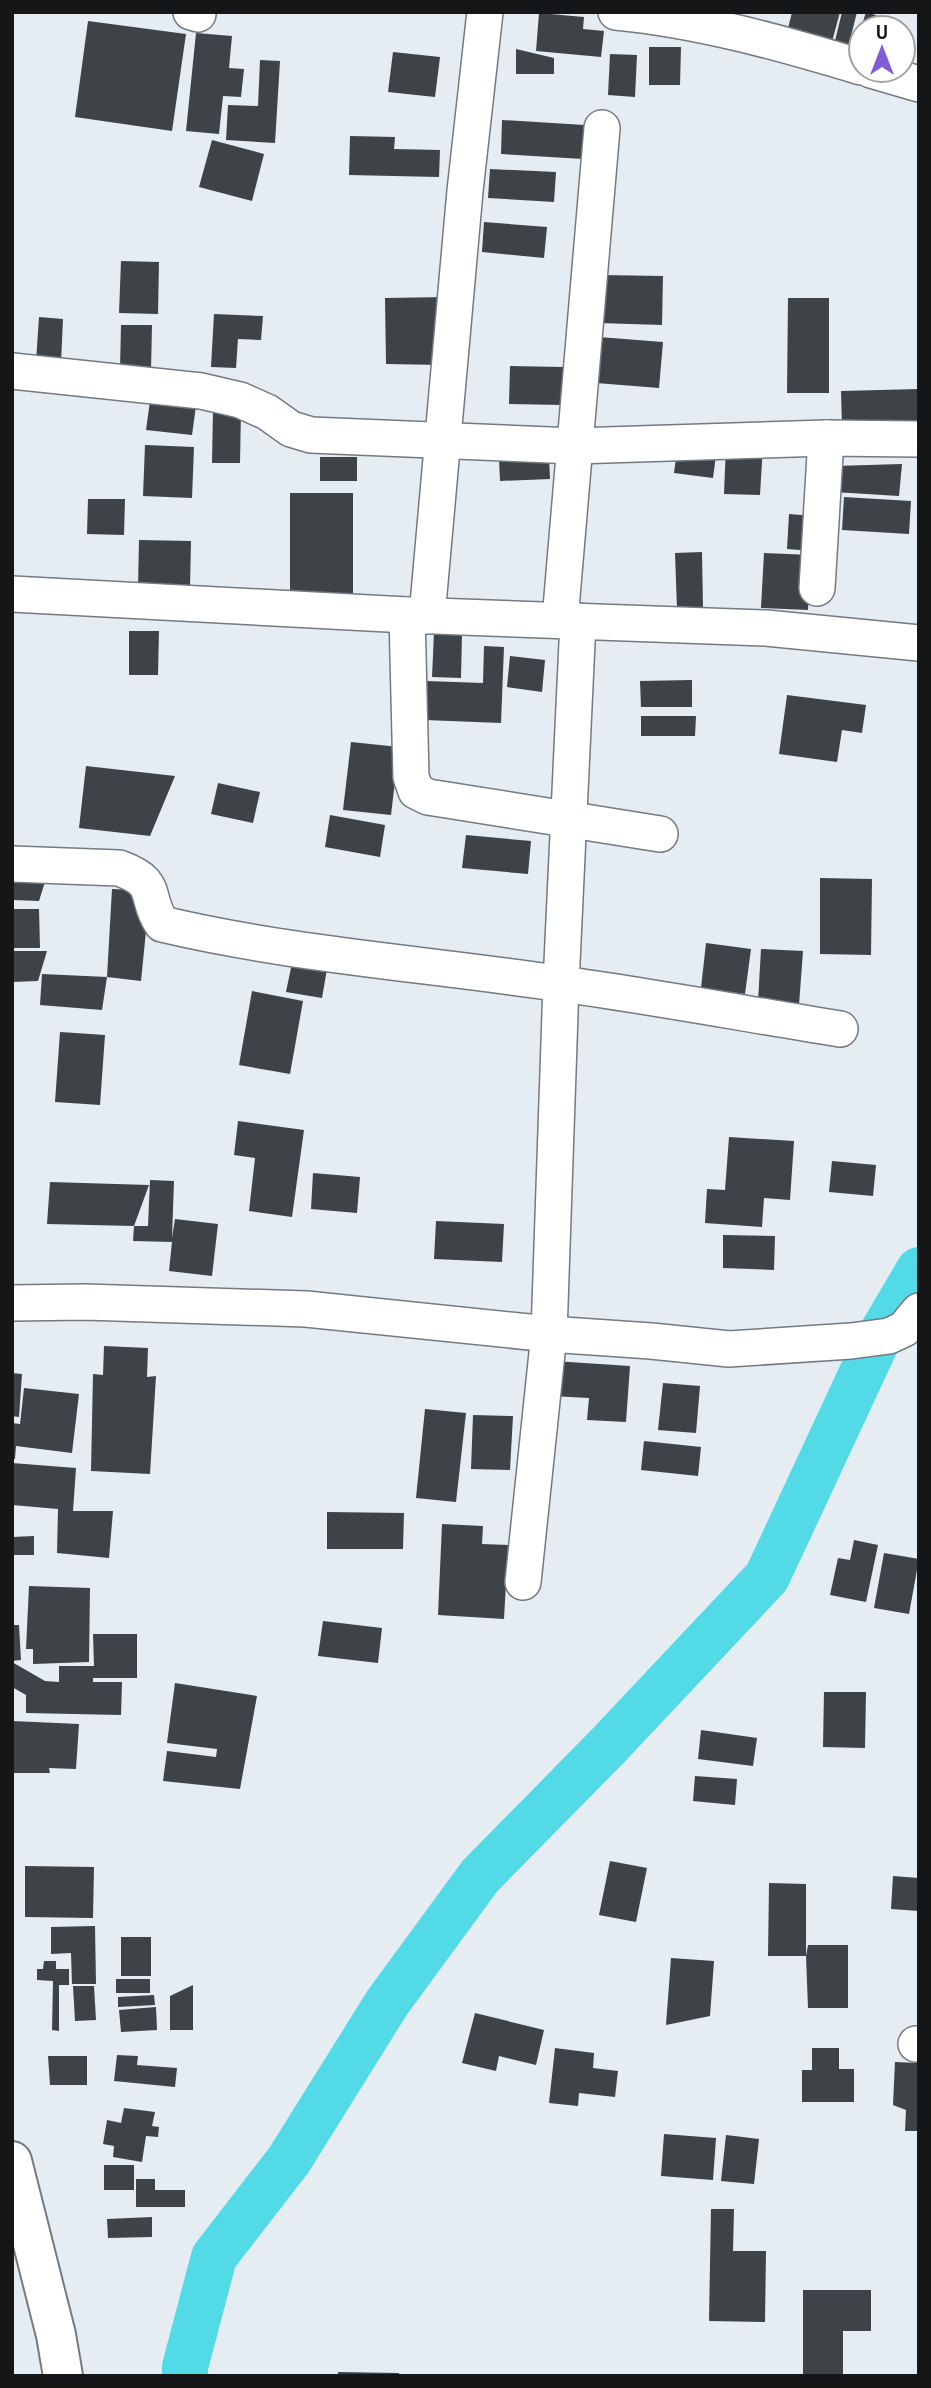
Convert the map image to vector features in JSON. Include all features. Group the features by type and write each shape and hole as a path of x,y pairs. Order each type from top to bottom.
{"main road":[{"path":"12,2161 56,2335 63,2376"}],"street":[{"path":"485,12 442,440 417,615 411,777 416,791 428,797 660,834"},
{"path":"616,12 738,32 847,63"},
{"path":"523,1582 549,1334 561,984 570,819 569,621 575,446 602,128"},
{"path":"12,370 201,391 240,400 267,412 291,429 311,435 575,446 825,438 919,439"},
{"path":"817,588 825,438"},
{"path":"12,594 417,615 766,628 919,643"},
{"path":"12,864 119,869 135,874 150,888 154,911 162,924 202,934 561,984 840,1029"},
{"path":"12,1303 85,1302 306,1309 729,1349 889,1336 904,1329 919,1311"}],"building":[{"path":"792,12 840,12 829,53 785,41"},
{"path":"842,12 857,12 847,14 847,48 834,45"},
{"path":"539,13 584,17 583,29 604,31 601,57 536,51"},
{"path":"88,21 186,34 172,131 75,117"},
{"path":"196,33 232,36 229,68 244,69 241,97 223,96 219,134 186,131"},
{"path":"649,47 681,47 680,85 649,85"},
{"path":"516,49 554,58 554,74 516,74"},
{"path":"393,52 440,57 435,97 388,92"},
{"path":"610,54 637,55 635,97 608,95"},
{"path":"260,60 280,61 275,143 226,140 228,105 258,106"},
{"path":"502,120 585,125 583,159 501,154"},
{"path":"350,136 395,137 394,149 440,150 439,177 349,175"},
{"path":"212,140 264,154 252,201 199,187"},
{"path":"490,169 556,172 554,202 488,198"},
{"path":"484,222 547,227 544,258 482,252"},
{"path":"121,261 159,262 158,314 119,313"},
{"path":"600,275 663,276 662,325 598,323"},
{"path":"448,297 443,365 386,364 385,298"},
{"path":"788,298 829,298 829,393 787,393"},
{"path":"214,314 263,316 261,340 238,339 236,368 211,367"},
{"path":"39,317 63,319 61,363 36,362"},
{"path":"121,325 152,325 151,370 120,369"},
{"path":"599,337 663,342 659,388 596,383"},
{"path":"510,366 563,367 563,405 509,404"},
{"path":"919,389 919,425 842,427 841,391"},
{"path":"150,401 196,406 192,435 146,430"},
{"path":"213,410 241,410 240,463 212,463"},
{"path":"726,444 763,445 760,495 724,494"},
{"path":"145,445 194,447 192,498 143,496"},
{"path":"677,450 716,455 713,478 674,473"},
{"path":"549,455 550,479 500,481 499,458"},
{"path":"320,457 357,457 357,481 320,481"},
{"path":"902,464 899,496 834,492 834,466"},
{"path":"290,493 353,493 353,594 290,594"},
{"path":"844,497 911,501 909,534 842,530"},
{"path":"88,499 125,499 124,535 87,534"},
{"path":"789,514 814,516 813,551 787,549"},
{"path":"139,540 191,541 190,588 138,587"},
{"path":"702,552 703,609 677,609 675,553"},
{"path":"764,553 811,555 808,610 761,608"},
{"path":"129,631 159,631 158,675 129,675"},
{"path":"434,632 462,633 461,678 432,677"},
{"path":"484,646 504,647 501,723 425,720 426,681 483,683"},
{"path":"510,656 545,660 542,692 507,687"},
{"path":"692,680 692,707 641,707 640,681"},
{"path":"787,695 866,705 862,733 842,730 837,762 779,754"},
{"path":"641,716 696,716 695,736 641,736"},
{"path":"351,742 399,747 391,815 343,810"},
{"path":"86,766 175,776 150,836 79,828"},
{"path":"218,783 260,792 253,823 211,814"},
{"path":"330,815 385,825 380,857 325,847"},
{"path":"466,835 531,841 528,874 462,868"},
{"path":"12,865 50,866 39,901 12,900"},
{"path":"820,878 872,879 871,955 820,954"},
{"path":"112,889 150,891 141,981 107,977"},
{"path":"12,909 39,909 40,948 12,948"},
{"path":"706,943 751,949 745,994 701,988"},
{"path":"761,949 803,951 799,1005 758,1002"},
{"path":"12,951 47,951 38,981 12,982"},
{"path":"292,963 327,969 322,998 286,992"},
{"path":"42,974 107,977 102,1010 40,1005"},
{"path":"252,991 303,1001 290,1074 239,1065"},
{"path":"60,1032 105,1035 100,1105 55,1102"},
{"path":"238,1121 304,1130 292,1217 249,1211 255,1158 234,1155"},
{"path":"729,1137 794,1141 790,1200 764,1198 762,1227 705,1223 707,1189 725,1190"},
{"path":"832,1161 876,1165 873,1196 829,1192"},
{"path":"313,1173 360,1177 357,1213 311,1209"},
{"path":"150,1180 174,1181 172,1238 175,1219 218,1224 212,1276 169,1271 172,1242 133,1241 134,1226 148,1226"},
{"path":"50,1182 149,1185 134,1226 47,1224"},
{"path":"436,1221 504,1224 502,1262 434,1259"},
{"path":"723,1235 775,1236 774,1270 723,1268"},
{"path":"104,1346 148,1348 147,1377 156,1376 150,1474 91,1471 93,1374 103,1375"},
{"path":"554,1361 630,1366 626,1422 587,1420 589,1398 551,1396"},
{"path":"12,1373 22,1374 19,1417 12,1416"},
{"path":"663,1383 700,1386 696,1433 658,1430"},
{"path":"24,1388 79,1394 72,1453 16,1446 15,1459 12,1459 12,1423 20,1424"},
{"path":"425,1409 466,1413 456,1502 416,1498"},
{"path":"473,1415 513,1416 510,1470 471,1469"},
{"path":"644,1441 701,1447 698,1476 641,1470"},
{"path":"12,1463 76,1468 73,1511 113,1511 109,1558 57,1553 58,1509 12,1505"},
{"path":"327,1512 404,1513 403,1549 327,1549"},
{"path":"442,1524 483,1526 482,1544 508,1545 504,1619 438,1615"},
{"path":"34,1536 34,1555 12,1555 12,1537"},
{"path":"854,1540 878,1545 866,1602 830,1595 838,1558 850,1560"},
{"path":"884,1553 919,1559 909,1614 874,1608"},
{"path":"29,1586 90,1588 89,1662 33,1664 33,1649 26,1649"},
{"path":"323,1621 382,1628 378,1663 318,1656"},
{"path":"12,1625 19,1625 21,1660 12,1661"},
{"path":"93,1634 137,1634 137,1678 93,1678 93,1682 122,1682 121,1715 26,1713 26,1695 12,1687 12,1662 45,1681 59,1682 59,1666 94,1666"},
{"path":"175,1683 257,1696 240,1789 163,1781 167,1751 216,1757 217,1749 167,1743"},
{"path":"824,1692 866,1692 865,1748 823,1747"},
{"path":"12,1721 79,1724 76,1769 49,1768 50,1773 12,1773"},
{"path":"701,1730 757,1738 753,1766 698,1759"},
{"path":"695,1776 737,1779 735,1805 693,1801"},
{"path":"610,1861 647,1868 636,1922 599,1915"},
{"path":"25,1866 94,1867 93,1918 25,1917"},
{"path":"893,1876 919,1878 919,1911 891,1909"},
{"path":"769,1883 806,1884 806,1956 768,1956"},
{"path":"95,1926 96,1984 72,1984 71,1953 51,1954 51,1927"},
{"path":"121,1937 151,1937 151,1976 121,1976"},
{"path":"808,1945 848,1945 848,2008 808,2008"},
{"path":"671,1958 714,1961 710,2016 666,2025"},
{"path":"44,1961 56,1961 56,1969 69,1969 69,1985 59,1985 59,2031 52,2030 53,1981 37,1980 37,1969 43,1969"},
{"path":"116,1979 150,1979 150,1993 116,1993"},
{"path":"193,1985 193,2030 170,2030 170,1996"},
{"path":"73,1986 94,1986 96,2020 75,2021"},
{"path":"154,1995 155,2005 118,2007 118,1997"},
{"path":"156,2007 157,2030 121,2032 119,2010"},
{"path":"475,2013 544,2030 536,2065 499,2056 496,2071 462,2063"},
{"path":"555,2048 594,2053 593,2068 618,2071 615,2097 579,2093 578,2106 549,2103"},
{"path":"812,2048 839,2048 839,2069 854,2069 854,2102 802,2102 802,2070 812,2070"},
{"path":"117,2055 138,2056 137,2065 177,2068 175,2087 114,2081"},
{"path":"48,2056 87,2056 87,2085 50,2085"},
{"path":"895,2062 919,2063 919,2131 905,2131 906,2110 893,2105"},
{"path":"124,2108 155,2112 152,2126 159,2127 158,2137 146,2136 142,2162 113,2157 114,2146 103,2144 107,2120 121,2123"},
{"path":"664,2134 716,2138 713,2180 661,2176"},
{"path":"726,2135 759,2139 754,2184 721,2181"},
{"path":"104,2165 134,2165 134,2190 104,2190"},
{"path":"136,2179 155,2179 155,2190 185,2190 185,2207 136,2207"},
{"path":"711,2209 734,2209 733,2251 766,2251 765,2322 709,2321"},
{"path":"152,2217 152,2237 108,2238 107,2219"},
{"path":"803,2290 871,2290 871,2331 843,2331 843,2374 803,2374"},
{"path":"338,2372 399,2373 399,2376 338,2376"}],"waterway":[{"path":"185,2376 185,2367 214,2257 289,2160 387,2003 480,1876 607,1747 767,1577 876,1343 919,1270"}]}
